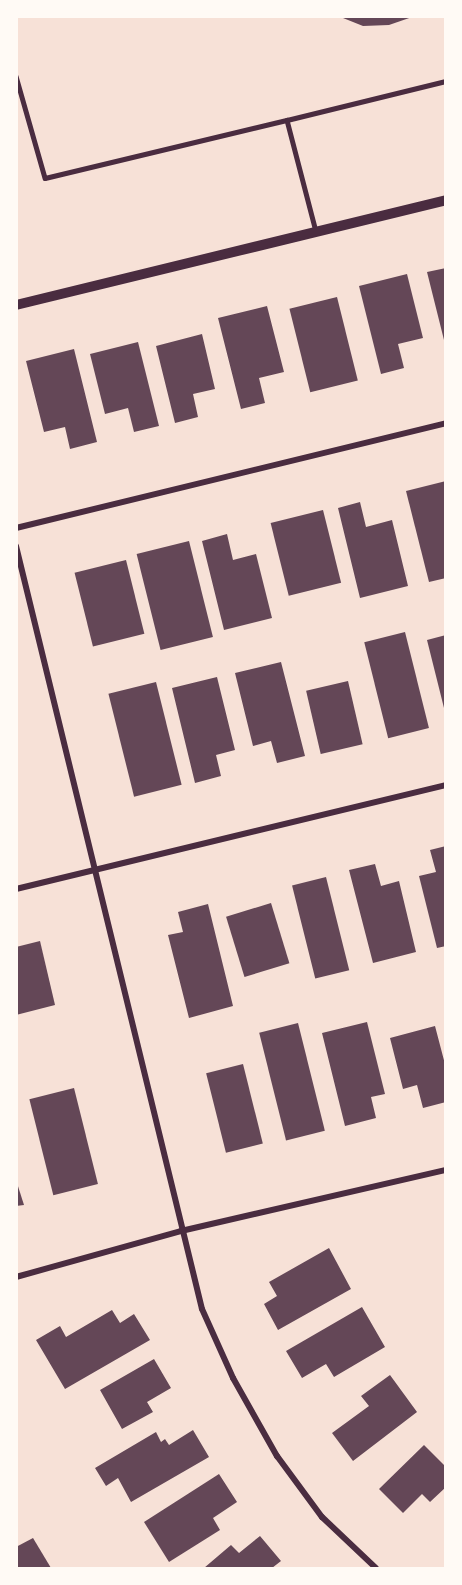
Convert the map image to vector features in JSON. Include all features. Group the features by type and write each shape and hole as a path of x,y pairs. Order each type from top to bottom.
{"street":[{"path":"16,305 446,200"},
{"path":"16,528 446,423"},
{"path":"16,546 181,1231 202,1309 233,1378 277,1456 322,1516 376,1569"},
{"path":"16,889 446,785"},
{"path":"16,1277 181,1231 446,1170"}],"lane":[{"path":"16,76 45,178 446,81"},
{"path":"287,120 316,231"}],"building":[{"path":"338,16 415,16 389,25 363,26"},
{"path":"446,268 446,344 445,344 427,272"},
{"path":"407,274 423,338 398,344 404,368 381,374 359,286"},
{"path":"337,297 358,380 310,392 289,309"},
{"path":"267,306 284,372 259,378 265,403 241,409 218,318"},
{"path":"202,334 215,389 193,394 198,417 175,423 156,346"},
{"path":"138,342 159,426 134,432 128,408 105,414 90,354"},
{"path":"74,349 97,442 70,449 65,427 44,432 26,361"},
{"path":"446,481 446,578 429,582 406,491"},
{"path":"360,502 366,527 392,520 408,586 360,598 338,508"},
{"path":"323,510 341,583 289,596 271,523"},
{"path":"227,534 233,560 256,554 272,618 224,630 202,541"},
{"path":"189,541 213,637 161,650 137,554"},
{"path":"126,560 144,634 93,647 75,573"},
{"path":"405,632 429,728 388,738 364,642"},
{"path":"446,635 446,712 445,712 427,640"},
{"path":"281,662 305,756 277,763 271,741 253,746 235,673"},
{"path":"217,677 235,750 216,755 221,776 195,783 172,688"},
{"path":"348,681 363,744 321,754 306,691"},
{"path":"156,682 182,785 134,797 108,694"},
{"path":"446,846 446,946 437,948 419,876 436,872 430,850"},
{"path":"375,864 381,886 399,881 416,952 373,963 349,870"},
{"path":"326,877 349,970 315,979 292,885"},
{"path":"271,903 289,963 244,977 226,917"},
{"path":"208,904 233,1006 189,1018 168,935 183,932 178,912"},
{"path":"40,941 55,1005 16,1015 16,947"},
{"path":"367,1022 385,1094 371,1097 376,1118 345,1126 322,1033"},
{"path":"298,1023 325,1131 286,1140 259,1033"},
{"path":"435,1026 446,1068 446,1102 423,1108 417,1085 403,1089 390,1038"},
{"path":"243,1064 263,1144 226,1153 206,1073"},
{"path":"74,1088 98,1184 53,1195 29,1099"},
{"path":"16,1180 24,1205 16,1206"},
{"path":"329,1248 351,1289 278,1330 264,1304 277,1296 269,1282"},
{"path":"362,1307 385,1347 334,1377 326,1364 302,1378 286,1351"},
{"path":"112,1310 120,1323 134,1314 150,1340 65,1389 36,1340 60,1326 66,1337"},
{"path":"154,1359 171,1388 147,1402 153,1412 122,1429 100,1390"},
{"path":"390,1375 417,1412 353,1461 332,1433 369,1406 361,1396"},
{"path":"193,1430 209,1457 131,1502 118,1478 106,1486 95,1468 156,1432 161,1442 165,1439 169,1445"},
{"path":"424,1445 446,1467 446,1487 430,1502 422,1494 403,1513 379,1489"},
{"path":"219,1474 237,1502 213,1518 220,1530 169,1562 144,1522"},
{"path":"260,1536 281,1561 272,1568 204,1568 231,1545 239,1553"},
{"path":"33,1538 51,1568 16,1568 16,1547"}]}
